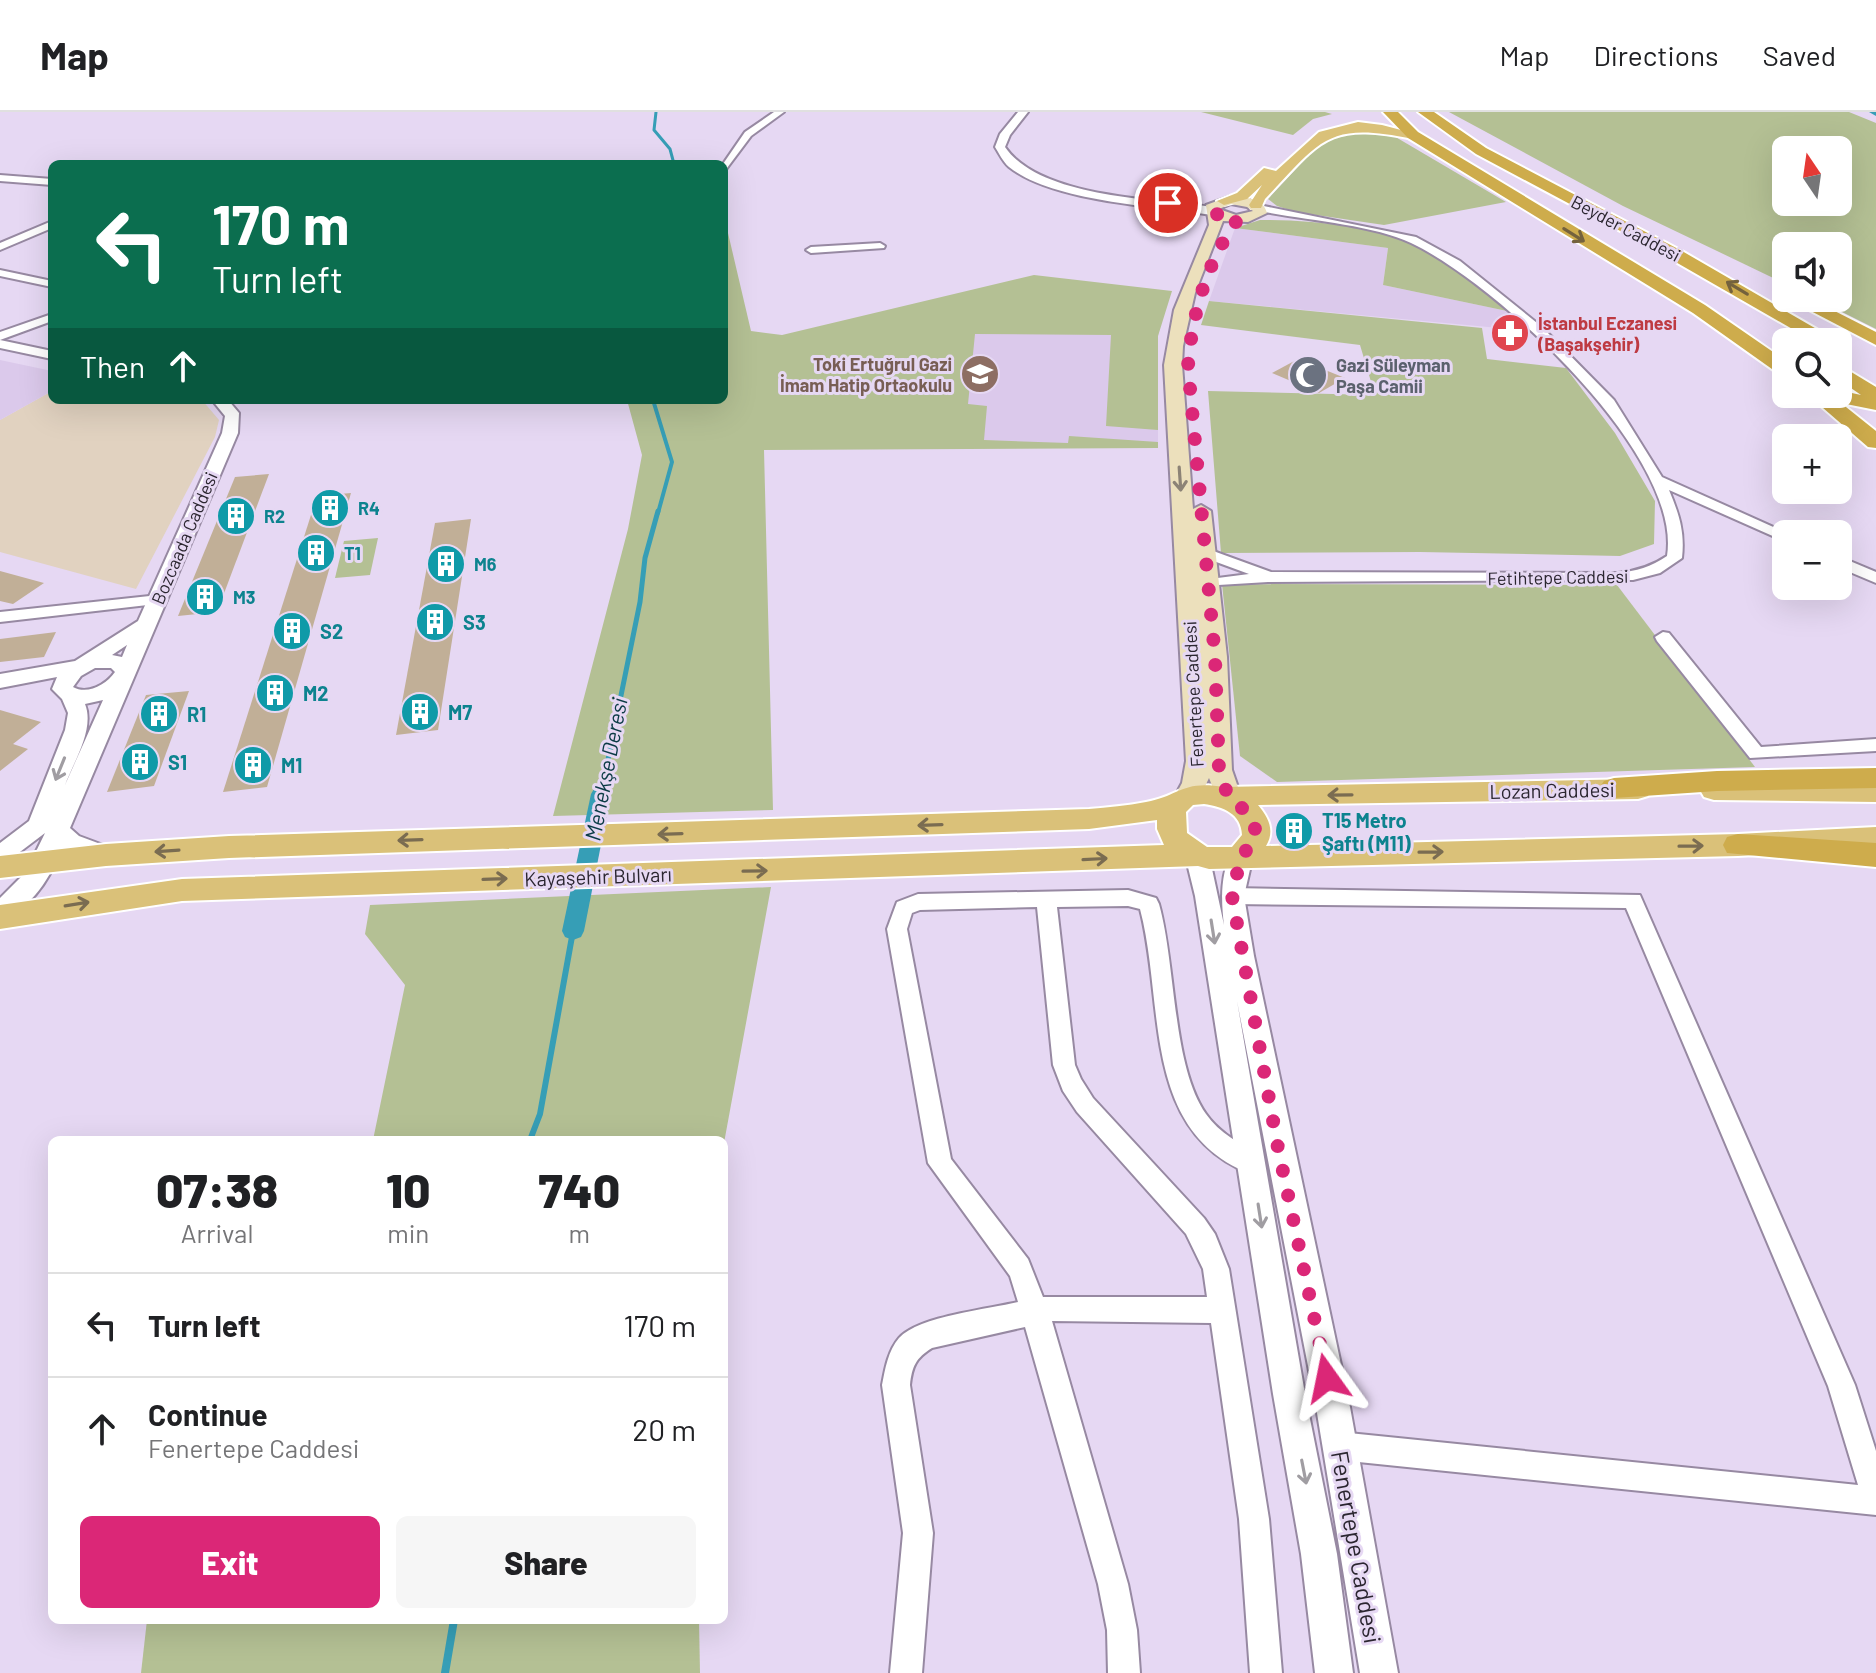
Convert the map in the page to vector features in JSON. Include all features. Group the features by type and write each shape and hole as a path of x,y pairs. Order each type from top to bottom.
{"highway":[{"path":"1390,112 1413,135 1699,309 1772,360"},
{"name":"Beyder Caddesi","path":"1402,112 1450,147 1654,258 1772,329"},
{"name":"Beyder Caddesi","path":"1425,112 1461,139 1497,160 1726,281 1805,328"},
{"path":"1436,112 1739,269"},
{"path":"1822,312 1876,339"},
{"path":"1852,356 1863,363"},
{"path":"1852,399 1876,404"},
{"path":"1834,408 1876,442"},
{"path":"1614,788 1717,781 1876,778"},
{"path":"1738,845 1876,855"}],"main road":[{"name":"Fenertepe Caddesi","path":"1228,796 1219,770 1215,657 1188,366 1191,326 1223,241 1252,212 1258,198 1315,126 1370,112"},
{"name":"Fenertepe Caddesi","path":"1184,799 1195,783 1199,761 1173,365 1175,332 1181,307 1216,225 1217,207 1242,196 1320,134 1337,126 1370,125 1413,135"},
{"path":"1217,207 1252,212"},
{"path":"1217,207 1252,212"},
{"name":"Lozan Caddesi","path":"1228,796 1614,788 1876,792"},
{"path":"1241,856 1254,842 1255,829 1250,815 1228,796 1184,799 1172,811 1172,835 1187,851 1222,859 1241,856 1738,845 1876,838"},
{"name":"Kayaşehir Bulvarı","path":"0,867 47,860 229,847 1129,816 1184,799"},
{"name":"Kayaşehir Bulvarı","path":"0,917 182,890 1197,855"}],"street":[{"path":"728,163 748,134 780,112"},
{"path":"1023,112 1005,134 1000,147 1007,162 1016,169 1074,190 1217,207"},
{"path":"0,178 48,182"},
{"name":"Fetihtepe Caddesi","path":"1252,212 1293,215 1383,231 1412,239 1456,263 1538,329 1609,403 1657,480 1673,517 1677,538 1674,558 1645,574 1618,578 1268,577"},
{"path":"0,247 48,226"},
{"path":"811,250 880,246"},
{"path":"0,273 48,283"},
{"path":"0,336 48,318"},
{"path":"0,344 48,354"},
{"name":"Bozcaada Caddesi","path":"0,910 28,889 47,860 57,830 230,433 233,416 223,404"},
{"path":"1657,480 1772,532"},
{"path":"1205,553 1268,577"},
{"path":"1852,567 1876,578"},
{"path":"1207,583 1268,577"},
{"path":"0,617 159,600"},
{"path":"0,855 38,826 76,730 78,713 71,696 62,689 63,683 81,666 149,623"},
{"path":"1663,637 1756,754 1876,745"},
{"path":"0,681 102,661 119,663 125,672 123,678 100,694 71,696"},
{"path":"57,830 71,842 106,855"},
{"name":"Fenertepe Caddesi","path":"1197,855 1207,896 1319,1554 1334,1673"},
{"name":"Fenertepe Caddesi","path":"1241,856 1232,896 1272,1118 1339,1446 1379,1673"},
{"path":"1232,896 1633,900 1841,1385 1876,1495"},
{"path":"1124,1673 1122,1630 1113,1584 1019,1268 940,1163 897,929 904,908 918,902 1046,899 1128,898 1149,904 1181,1090 1196,1120 1218,1142 1251,1163"},
{"path":"1046,899 1064,1065 1071,1084 1085,1105 1200,1235 1216,1269 1254,1519 1266,1673"},
{"path":"906,1673 918,1533 896,1385 899,1365 909,1347 927,1336 1052,1308 1222,1310"},
{"path":"1339,1446 1876,1501"}],"shaded area":[{"path":"1235,228 1388,248 1383,285 1507,311 1531,331 1209,301"},
{"name":"Toki Ertuğrul Gazi İmam Hatip Ortaokulu","path":"1037,306 1161,322 1158,336 1158,448 791,448 788,388"},
{"path":"0,360 48,370 48,393 0,420"},
{"path":"48,393 48,404 205,404 219,420 215,437 136,589 0,552 0,420"}],"green space":[{"path":"1201,112 1332,114 1313,119 1293,135"},
{"path":"1449,112 1849,112 1876,123 1876,329 1842,312 1852,312 1852,232 1772,232 1772,277 1623,206"},
{"path":"1382,129 1506,202 1384,225 1296,212 1277,206 1268,199 1331,131"},
{"path":"1260,220 1349,226 1414,244 1452,267 1507,311 1383,285 1388,248 1235,228"},
{"path":"728,233 751,331 782,335 1034,275 1172,291 1158,336 1158,430 1106,426 1111,335 975,334 968,404 987,406 984,440 1068,443 1069,436 1158,442 1158,448 764,450 773,810 553,816 628,529 642,455 628,404 728,404"},
{"path":"1209,301 1482,328 1487,359 1566,368 1615,433 1655,501 1654,544 1620,556 1420,552 1221,553 1208,391 1375,395 1360,345 1201,325"},
{"path":"378,538 370,575 335,578 344,541"},
{"path":"1222,584 1617,585 1755,767 1277,782 1240,756"},
{"path":"771,887 725,1136 374,1136 405,985 365,934 370,905"},
{"path":"147,1624 699,1624 700,1673 141,1673"}],"building":[{"name":"Gazi Süleyman Paşa Camii","path":"1298,359 1345,378 1319,393 1272,373"},
{"path":"269,474 217,612 178,616 235,477"},
{"path":"351,493 267,787 223,792 317,496"},
{"path":"471,519 438,730 396,735 435,523"},
{"path":"0,571 44,583 13,604 0,601"},
{"path":"56,632 44,657 0,662 0,639"},
{"path":"189,691 154,786 107,792 146,695"},
{"path":"0,710 41,722 13,744 28,749 0,771"},
{"name":"T15 Metro Şaftı (M11)","path":"1281,819 1310,826 1307,842 1277,835"}],"waterway":[{"name":"Menekşe Deresi","path":"656,112 654,130 670,149 673,160"},
{"name":"Menekşe Deresi","path":"654,404 672,462 658,513"},
{"name":"Menekşe Deresi","path":"601,794 640,602 645,558 658,511"},
{"name":"Menekşe Deresi","path":"573,931 601,794"},
{"name":"Menekşe Deresi","path":"532,1136 540,1114 573,931"},
{"name":"Menekşe Deresi","path":"445,1673 453,1624"}],"place":[{"name":"İstanbul Eczanesi (Başakşehir)","path":"1510,333"},
{"name":"Toki Ertuğrul Gazi İmam Hatip Ortaokulu","path":"980,374"},
{"name":"Gazi Süleyman Paşa Camii","path":"1308,375"},
{"name":"R4","path":"330,508"},
{"name":"R2","path":"236,516"},
{"name":"T1","path":"316,553"},
{"name":"M6","path":"446,564"},
{"name":"M3","path":"205,597"},
{"name":"S3","path":"435,622"},
{"name":"S2","path":"292,631"},
{"name":"M2","path":"275,693"},
{"name":"M7","path":"420,712"},
{"name":"R1","path":"159,714"},
{"name":"S1","path":"140,762"},
{"name":"M1","path":"253,765"},
{"name":"T15 Metro Şaftı (M11)","path":"1294,831"}],"route":[{"path":"1168,203 1238,219 1223,241 1198,304 1191,326 1188,366 1215,657 1219,770 1228,796 1238,802 1254,822 1254,842 1241,856 1234,875 1232,896 1278,1148 1327,1378"}]}
